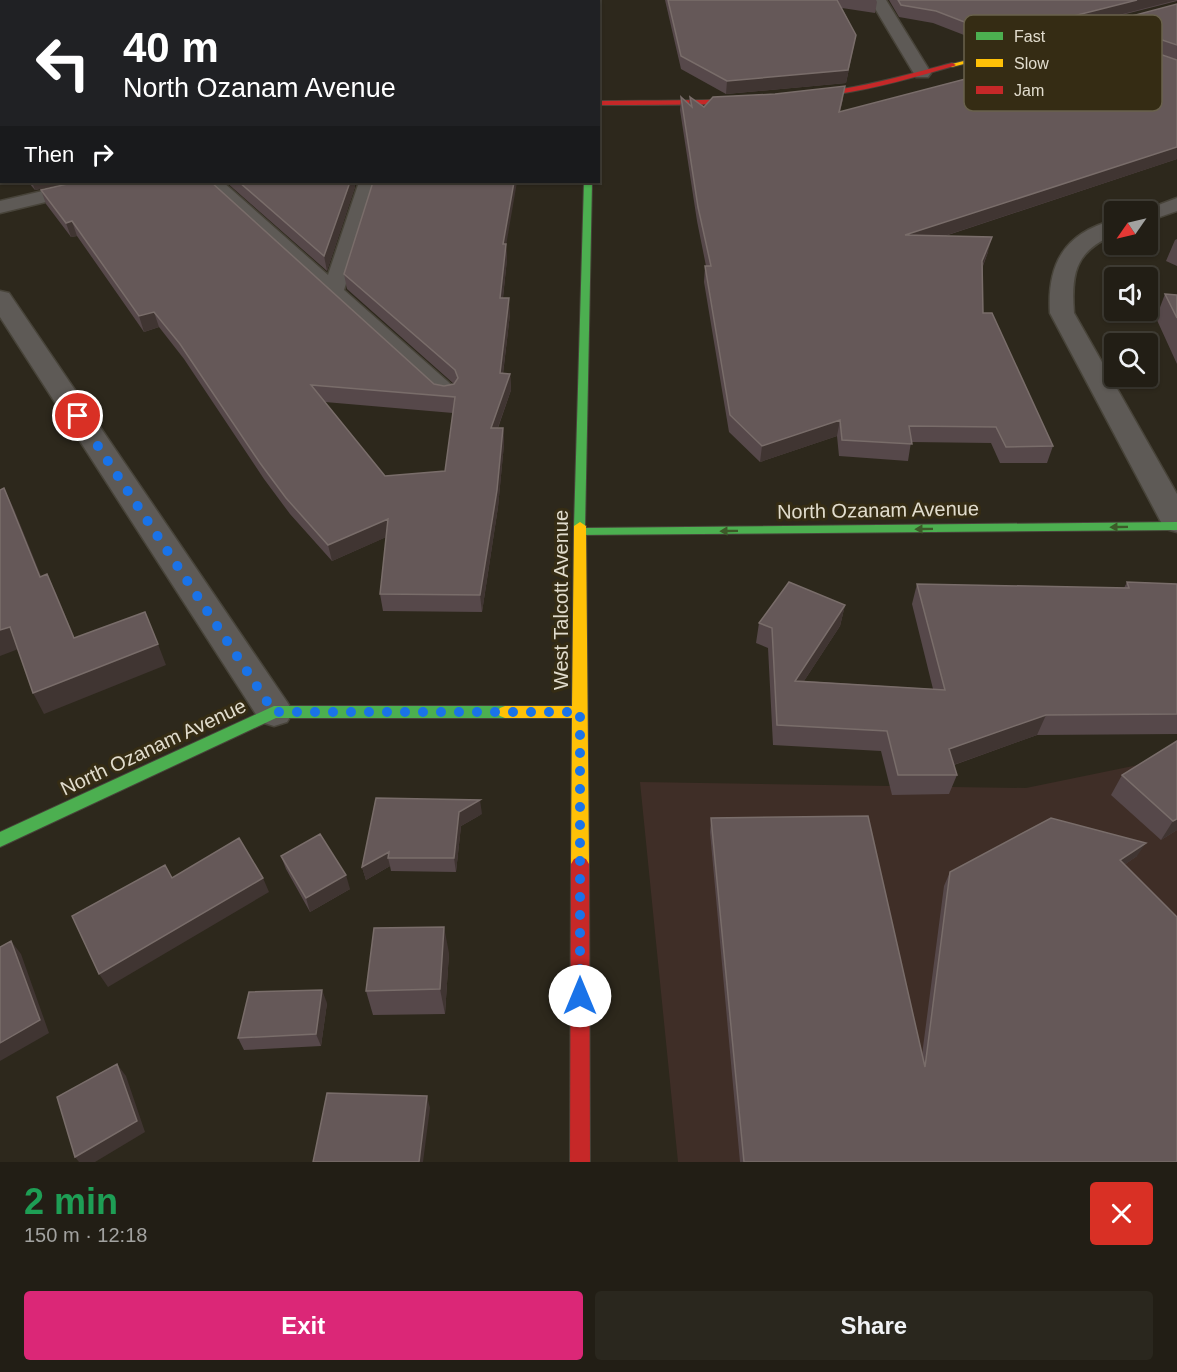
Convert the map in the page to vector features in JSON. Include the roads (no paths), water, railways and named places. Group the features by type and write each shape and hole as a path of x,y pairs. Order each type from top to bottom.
{"street":[{"path":"878,0 922,73"},
{"path":"1150,15 1177,8"},
{"path":"600,103 788,100 825,96 964,62"},
{"path":"0,207 101,183"},
{"name":"West Talcott Avenue","path":"580,1162 580,532 588,183"},
{"path":"1158,211 1177,204"},
{"path":"1104,231 1084,240 1071,254 1062,271 1060,291 1062,313 1177,522"},
{"path":"0,298 274,712"},
{"name":"North Ozanam Avenue","path":"580,532 1177,526"},
{"name":"North Ozanam Avenue","path":"0,840 274,712 580,712"}],"lane":[{"path":"213,183 446,393"},
{"path":"333,291 368,183"}]}
